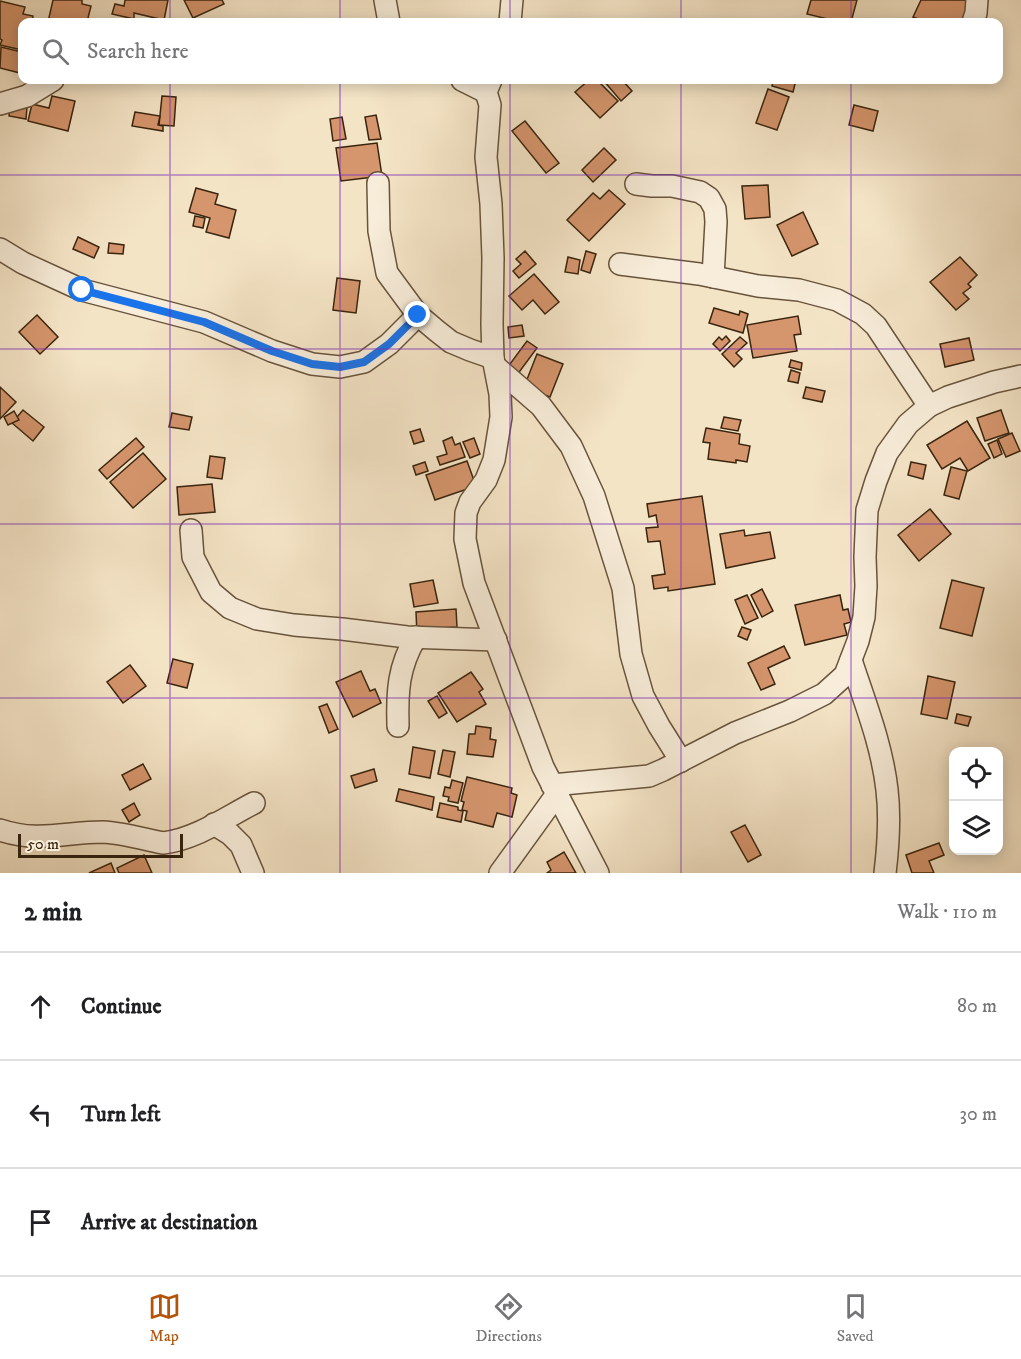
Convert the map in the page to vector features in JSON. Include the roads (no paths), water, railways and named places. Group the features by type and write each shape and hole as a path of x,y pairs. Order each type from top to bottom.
{"street":[{"path":"385,0 388,18"},
{"path":"510,18 512,0"},
{"path":"974,18 976,0"},
{"path":"0,104 27,96 46,84"},
{"path":"488,86 490,105 486,157 492,225 495,362 501,417 494,460 486,480 470,502 466,513 465,539 474,584 543,767 598,873"},
{"path":"378,183 379,231 387,273 418,315 451,342 495,362 541,406 571,446 594,496 623,588 631,654 643,696 681,761"},
{"path":"636,184 672,186 700,192 709,198 715,209 716,222 714,277"},
{"path":"0,249 23,263 82,290 204,322 272,351 312,364 340,367 364,362 389,344 418,315"},
{"path":"620,264 714,277 758,286 799,290 837,300 863,314 876,326 930,406"},
{"path":"500,873 555,790 649,776 735,733 790,711 824,694 845,675 864,617 867,510 887,453 908,424 930,406 948,397 1021,376"},
{"path":"191,530 193,557 211,592 230,608 257,619 416,637 496,640"},
{"path":"398,726 399,682 407,652 416,637"},
{"path":"851,660 878,742 887,790 888,848 885,873"},
{"path":"0,830 10,834 33,837 91,832 118,833 163,843 180,841 193,836 254,802"},
{"path":"214,824 242,845 253,873"}]}
